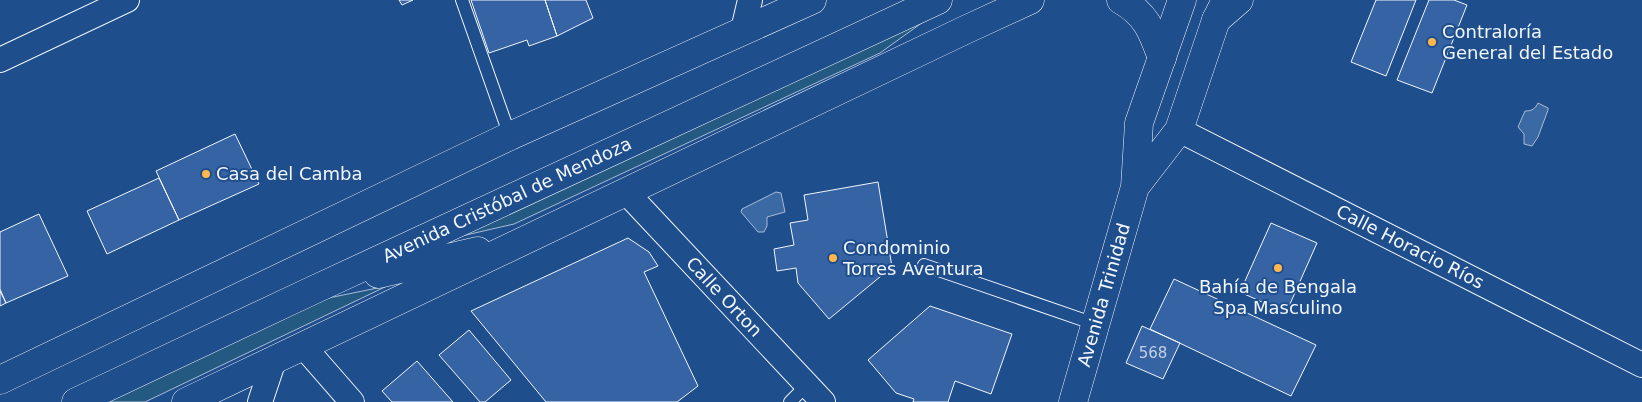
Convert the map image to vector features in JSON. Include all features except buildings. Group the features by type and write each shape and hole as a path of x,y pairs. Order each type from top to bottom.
{"main road":[{"path":"0,380 510,136 744,30 773,7 812,0"},
{"name":"Avenida Cristóbal de Mendoza","path":"76,402 938,0"},
{"path":"186,402 304,347 518,242 1030,0"},
{"path":"1121,0 1134,8 1150,27 1162,58"},
{"name":"Avenida Trinidad","path":"1072,402 1135,187 1139,123 1182,0"},
{"path":"1221,10 1239,0"},
{"name":"Avenida Trinidad","path":"1135,187 1179,130 1221,10"},
{"path":"307,293 400,268 518,242"}],"street":[{"path":"0,60 127,0"},
{"path":"744,30 750,0"},
{"name":"Calle Horacio Ríos","path":"1179,130 1642,365"},
{"name":"Calle Orton","path":"626,192 815,394"},
{"path":"304,347 352,402"},
{"path":"260,402 274,360"}],"lane":[{"path":"462,0 510,136"},
{"path":"924,265 1095,324"},
{"path":"790,402 815,394"}],"shaded area":[{"path":"930,17 880,53 514,224 431,243"},
{"path":"1538,103 1548,108 1548,110 1538,137 1532,146 1524,144 1524,134 1518,127 1525,111 1530,111"},
{"path":"776,192 781,193 785,212 767,217 767,226 764,232 758,232 741,212 742,209"},
{"path":"387,286 145,402 103,402 309,302"}],"place":[{"name":"Contraloría General del Estado","path":"1432,42"},
{"name":"Casa del Camba","path":"206,174"},
{"name":"Condominio Torres Aventura","path":"833,258"},
{"name":"Bahía de Bengala Spa Masculino","path":"1278,268"}]}
